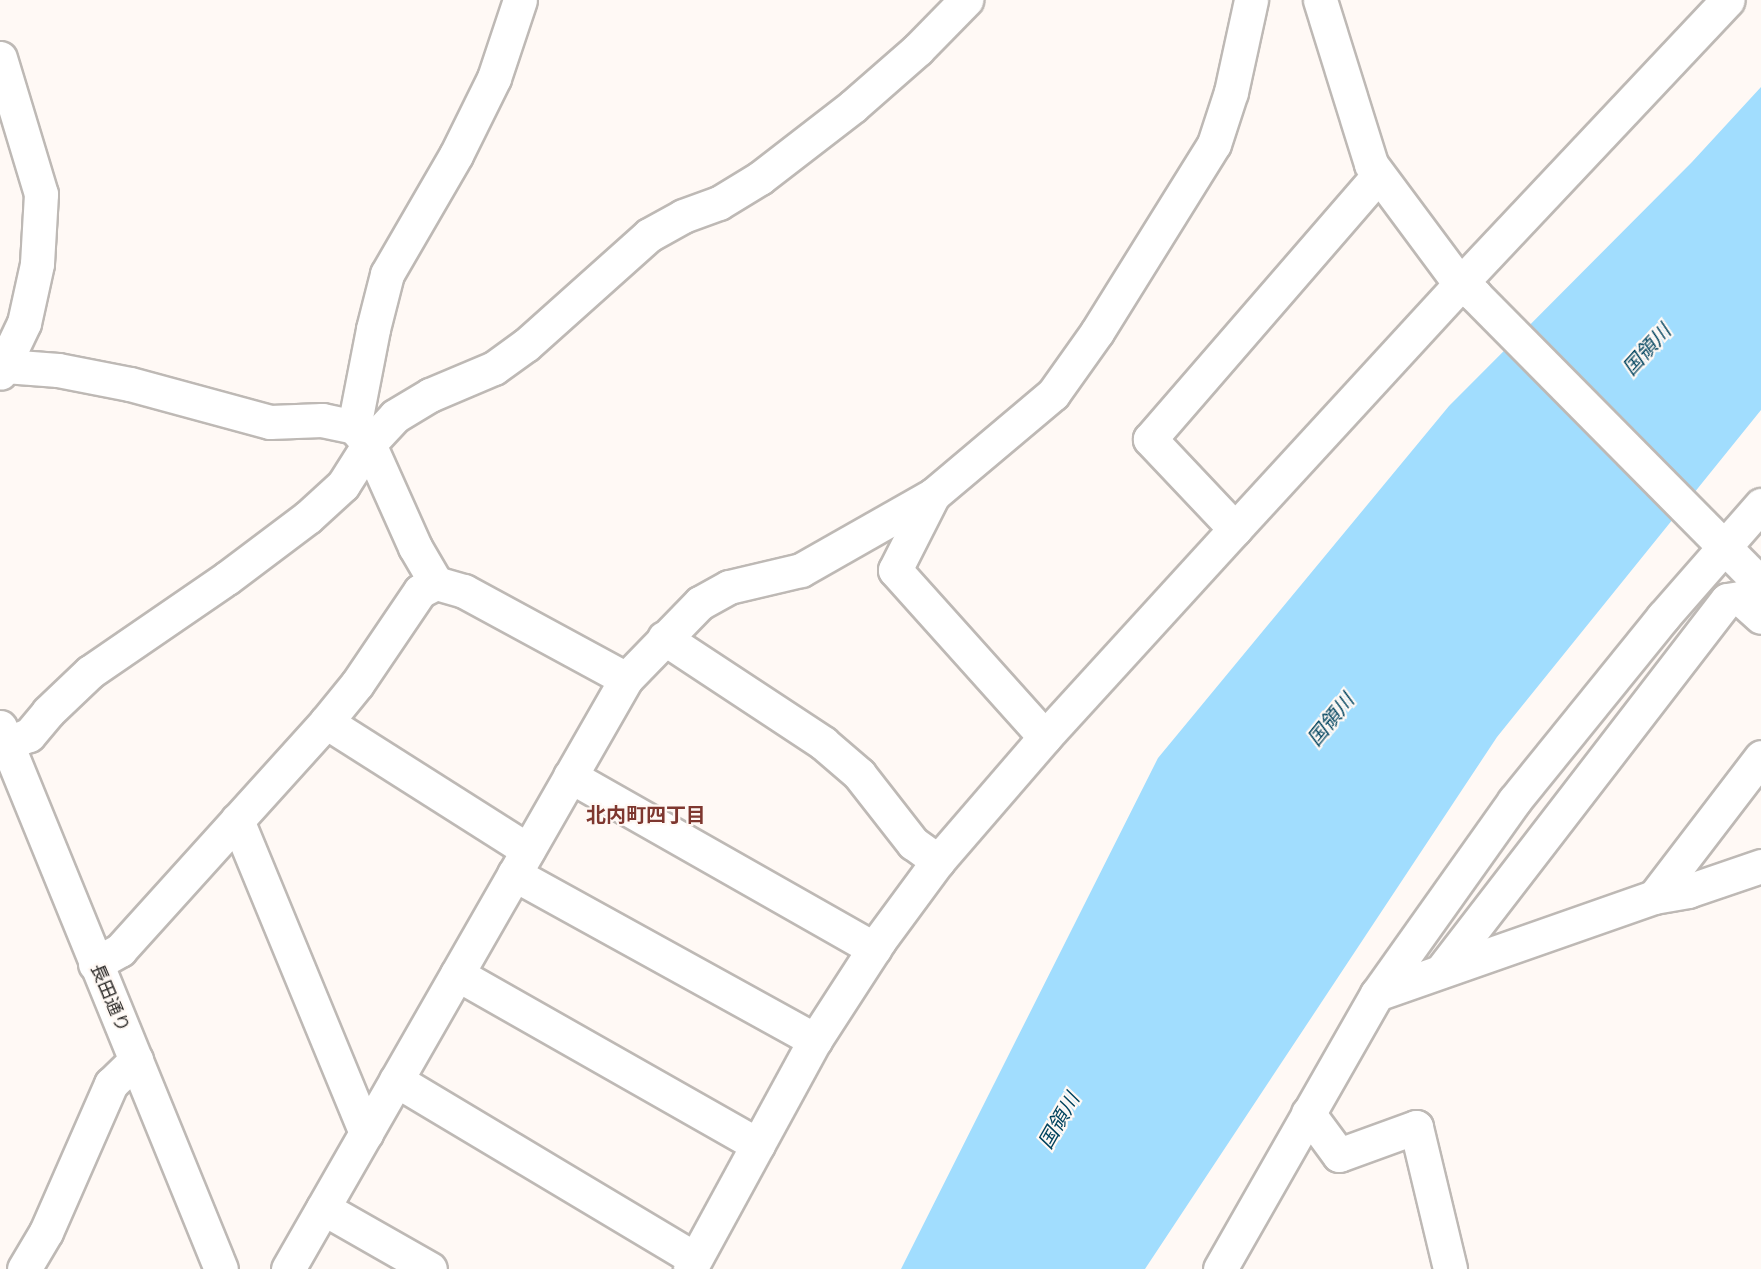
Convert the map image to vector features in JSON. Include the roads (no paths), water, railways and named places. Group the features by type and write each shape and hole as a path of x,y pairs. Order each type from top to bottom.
{"street":[{"path":"2,739 29,735 48,712 90,672 226,578 308,517 343,485 362,435 373,329 387,274 456,155 494,78 520,0"},
{"path":"362,435 430,395 494,368 526,345 649,235 683,216 719,203 760,178 853,106 918,49 966,0"},
{"path":"288,1269 626,679 700,603 729,588 801,570 933,495 1053,394 1096,332 1214,144 1231,92 1251,0"},
{"path":"1320,0 1371,164 1379,175 1467,289 1761,584"},
{"path":"396,1080 692,1264 815,1040 874,949 938,861 1045,737 1235,529 1467,289 1728,0"},
{"path":"0,58 41,194 37,264 24,323 2,369 58,370 130,384 270,422 322,420 362,435 415,547 436,583"},
{"path":"1235,529 1150,439 1379,175"},
{"path":"933,495 895,570 1045,737"},
{"path":"1220,1269 1377,994 1514,801 1663,617 1717,538 1761,504"},
{"path":"95,964 120,950 326,722 357,684 420,591 436,583 464,591 626,679"},
{"path":"1441,971 1727,600 1740,598 1761,616"},
{"path":"664,638 823,743 859,774 913,843 938,861"},
{"path":"326,722 521,862 815,1040"},
{"name":"長田通り","path":"2,739 221,1269"},
{"path":"1654,897 1761,757"},
{"path":"570,776 874,949"},
{"path":"237,820 366,1133"},
{"path":"1377,994 1654,897 1688,891 1761,866"},
{"path":"457,974 758,1145"},
{"path":"24,1269 46,1232 111,1084 136,1060"},
{"path":"1308,1113 1339,1155 1416,1128 1450,1269"},
{"path":"323,1208 430,1269"}],"water":[{"name":"国領川","path":"1761,87 1761,410 1497,737 1145,1269 901,1269 1158,758 1449,406 1692,162"}],"district":[{"name":"北内町四丁目","path":"646,815"}]}
